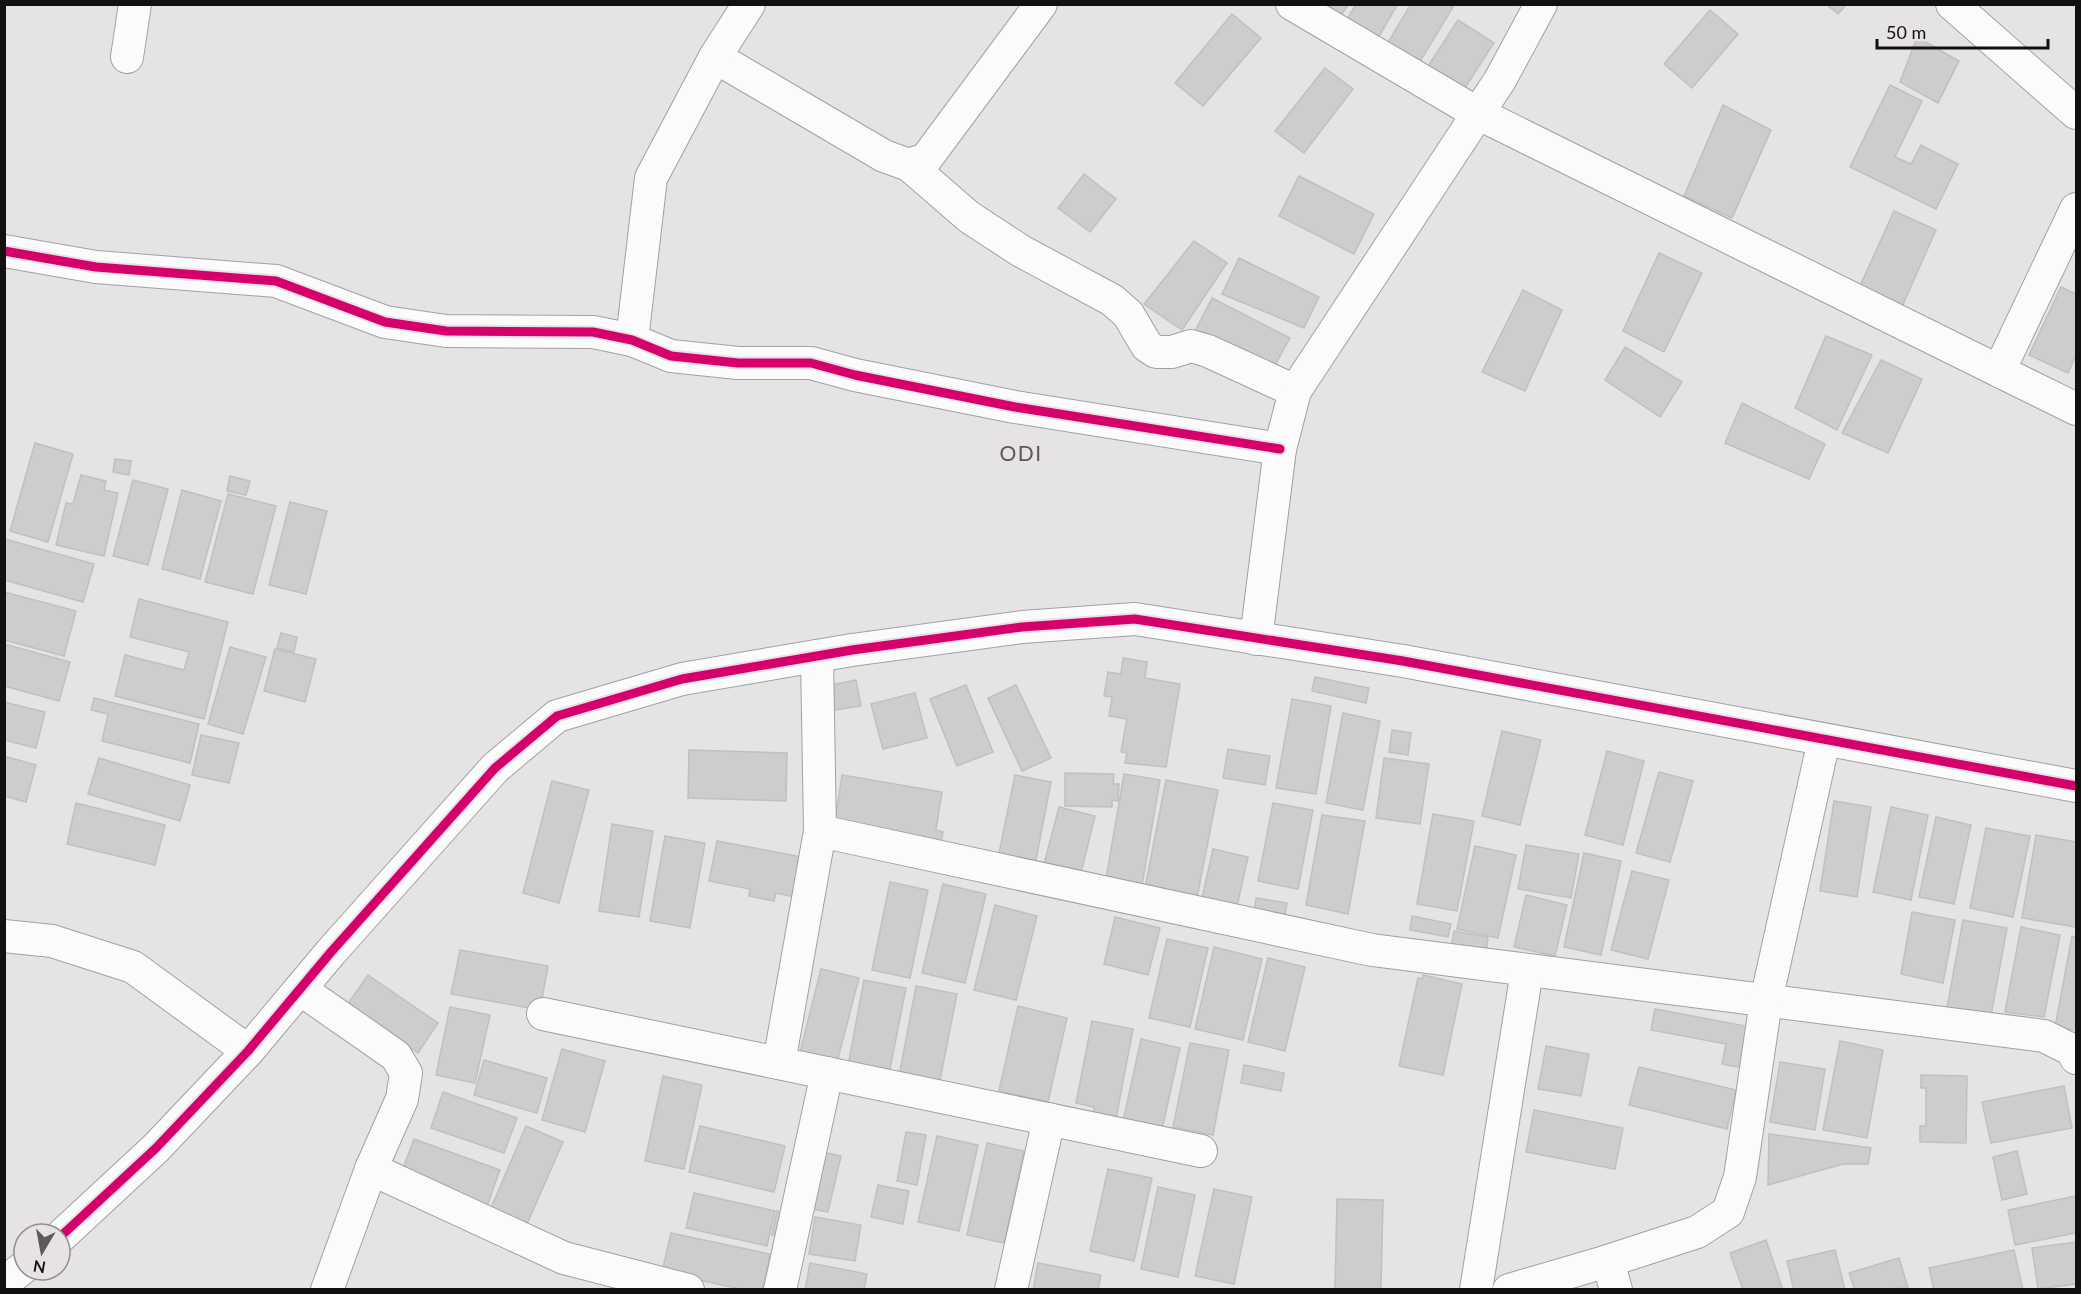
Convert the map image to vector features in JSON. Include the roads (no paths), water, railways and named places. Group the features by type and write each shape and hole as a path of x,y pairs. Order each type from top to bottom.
{"street":[{"path":"127,57 135,4"},
{"path":"632,340 651,178 715,57 749,4"},
{"path":"909,165 926,159 1041,4"},
{"path":"1292,4 1477,113 2076,409"},
{"path":"1256,639 1280,449 1295,391 1500,80 1541,4"},
{"path":"1952,4 2076,113"},
{"path":"715,57 884,156 909,165 969,217 1021,250 1112,300 1128,314 1147,346 1156,352 1172,352 1191,346 1208,351 1295,391"},
{"path":"1998,371 2076,209"},
{"path":"4,251 96,267 276,281 385,322 446,331 594,332 632,340 671,356 738,363 811,363 855,375 1015,407 1280,449"},
{"path":"72,1226 156,1148 248,1052 300,989 495,768 557,716 682,680 817,656 1022,627 1135,619 1403,661 2076,786"},
{"path":"779,1063 820,831 817,656"},
{"path":"1509,1290 1612,1275 1696,1232 1728,1212 1740,1177 1766,1001 1824,740"},
{"path":"820,831 1372,950 2044,1036 2072,1050 2076,1058"},
{"path":"4,936 52,941 133,967 248,1052"},
{"path":"1476,1290 1527,971"},
{"path":"300,989 396,1056 406,1073 402,1099 371,1169 327,1290"},
{"path":"543,1014 1201,1150"},
{"path":"780,1290 827,1073"},
{"path":"1011,1290 1049,1119"},
{"path":"371,1169 564,1258 688,1290"}],"district":[{"name":"ODI","path":"1021,454"}]}
